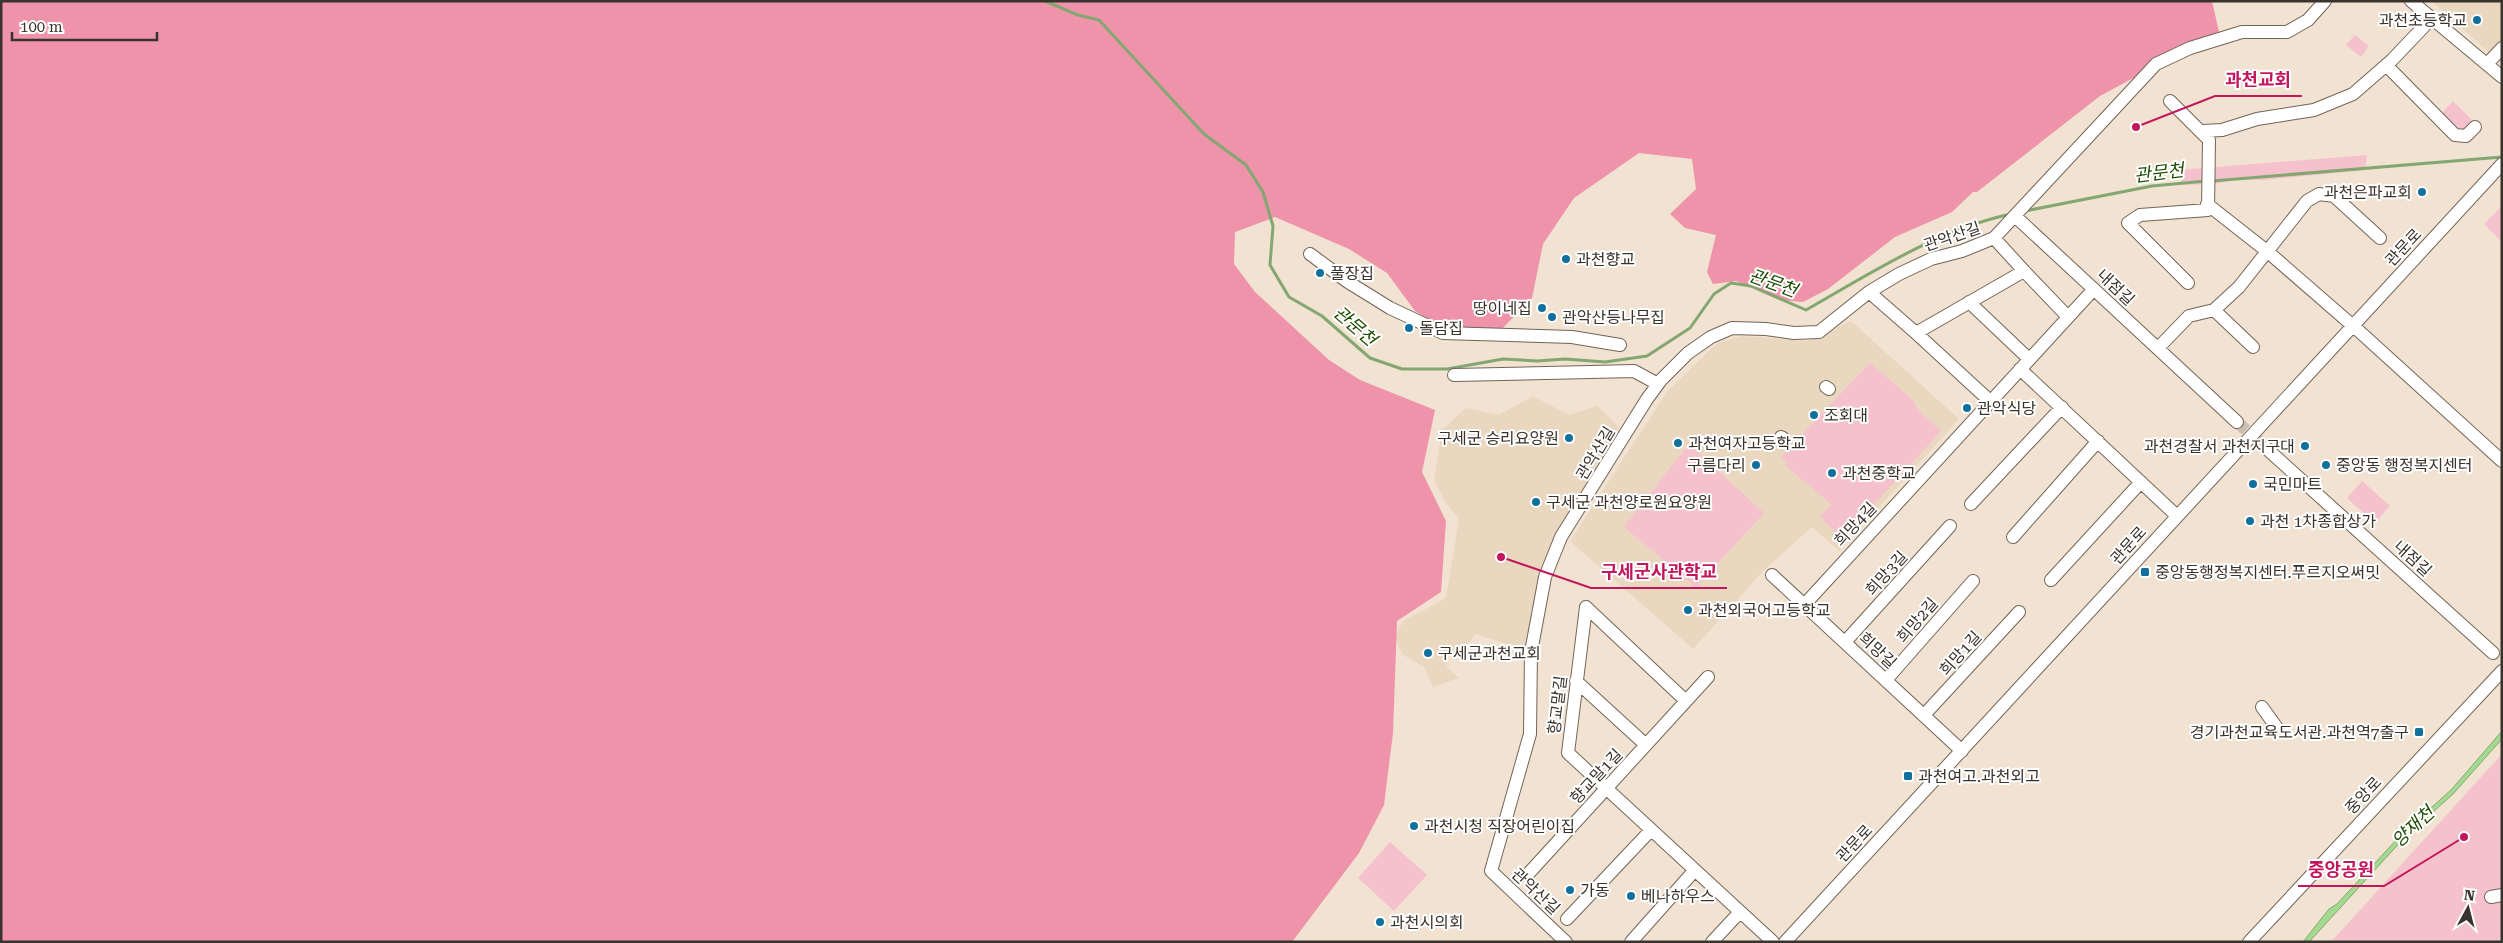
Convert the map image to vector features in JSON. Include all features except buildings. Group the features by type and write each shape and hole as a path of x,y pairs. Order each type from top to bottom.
{"street":[{"name":"관악산길","path":"1566,942 1491,871 1530,734 1531,652 1544,576 1561,537 1658,384 1688,353 1711,337 1732,328 1766,329 1794,333 1819,332 1869,292 1931,259 1962,251 1994,238 2156,64 2190,48 2242,32 2287,32 2308,20 2325,1"},
{"path":"2411,1 2502,77"},
{"path":"2203,130 2222,130 2257,119 2314,110 2353,94 2386,65 2431,18"},
{"path":"2487,64 2502,48"},
{"path":"2386,65 2455,134 2466,136 2475,127"},
{"path":"2170,101 2190,122 2203,130 2209,140 2208,210 2140,215 2128,223 2188,283"},
{"name":"관문로","path":"1785,942 2499,168"},
{"path":"2158,348 2189,316 2214,310 2239,287 2307,201 2320,194 2334,196 2380,238"},
{"path":"2208,204 2268,252 2502,461"},
{"name":"내점길","path":"2016,216 2237,422"},
{"path":"1994,238 2068,316"},
{"path":"1310,254 1348,282 1390,308 1444,333 1572,337 1620,345"},
{"path":"1916,333 2024,271"},
{"name":"희망4길","path":"1805,604 2094,289"},
{"path":"1869,292 1991,402"},
{"path":"1969,302 2029,359"},
{"path":"2214,310 2253,347"},
{"path":"2020,369 2177,516"},
{"path":"1454,375 1634,371 1658,384"},
{"path":"1971,504 2062,407"},
{"path":"2013,537 2098,442"},
{"name":"내점길","path":"2266,448 2493,653"},
{"path":"2051,580 2141,482"},
{"name":"희망3길","path":"1845,642 1950,526"},
{"name":"희망길","path":"1772,575 1962,751"},
{"name":"희망2길","path":"1886,680 1973,581"},
{"name":"향교말길","path":"1686,701 1586,607 1568,753 1773,942"},
{"name":"희망1길","path":"1924,715 2019,612"},
{"name":"중앙로","path":"2248,942 2502,671"},
{"name":"향교말1길","path":"1529,873 1708,677"},
{"name":"향교말1길","path":"1576,681 1646,745"},
{"path":"2262,707 2277,728"},
{"path":"1567,919 1651,830"},
{"path":"1630,942 1694,871"},
{"path":"1712,942 1739,912"}],"shaded area":[{"path":"1,1 2212,1 2219,32 2100,96 1977,192 1973,192 1952,212 1895,237 1828,289 1803,302 1779,300 1736,281 1713,284 1707,272 1716,235 1685,228 1670,214 1696,189 1692,159 1639,153 1574,198 1543,244 1532,298 1497,334 1452,334 1415,311 1387,273 1349,249 1275,217 1235,232 1234,264 1255,292 1329,360 1360,380 1435,410 1422,472 1446,521 1441,592 1397,621 1393,733 1384,805 1359,853 1292,942 1,942"},
{"name":"과천초등학교","path":"2431,1 2502,1 2502,39 2489,52"},
{"path":"2355,35 2369,46 2361,57 2346,45"},
{"path":"2453,101 2473,121 2463,132 2442,113"},
{"path":"2367,155 2365,170 2262,180 2235,179 2215,184 2182,185 2179,170"},
{"path":"2502,206 2502,239 2501,241 2484,224"},
{"path":"1851,321 1959,419 1839,551 1812,527 1763,571 1693,649 1570,541 1667,392 1716,344 1742,336 1808,341"},
{"path":"1870,363 1912,399 1919,411 1941,431 1842,539 1820,517 1831,504 1785,465 1787,462 1781,457"},
{"path":"1533,396 1569,415 1597,406 1619,427 1587,480 1585,497 1558,537 1530,651 1475,634 1470,642 1448,655 1447,667 1459,678 1433,687 1424,667 1402,654 1395,637 1403,621 1446,598 1459,519 1444,500 1434,480 1442,430 1466,408 1499,415"},
{"path":"1689,444 1764,513 1696,587 1624,527"},
{"path":"2362,481 2390,506 2375,523 2347,498"},
{"path":"2502,754 2502,937 2497,942 2331,942"},
{"path":"1390,842 1427,875 1394,911 1358,878"}],"water":[{"name":"양재천","path":"2502,731 2502,739 2453,794 2404,838 2309,942 2303,942 2329,909 2337,904 2400,836 2452,789"}],"waterway":[{"name":"관문천","path":"1045,1 1078,15 1099,20 1204,134 1246,165 1263,192 1273,226 1270,265 1289,297 1322,316 1370,358 1402,369 1447,369 1503,359 1537,361 1565,359 1605,362 1647,356 1690,328 1714,294 1731,283 1751,286 1806,310 1905,254 1957,231 2011,214"},
{"name":"관문천","path":"2212,181 2502,157"},
{"name":"관문천","path":"2025,211 2152,186 2206,181"}],"tunnel":[{"path":"2237,422 2266,448"}],"place":[{"name":"과천초등학교","path":"2477,20"},
{"name":"과천교회","path":"2136,127"},
{"name":"과천은파교회","path":"2422,192"},
{"name":"과천향교","path":"1566,259"},
{"name":"풀장집","path":"1320,273"},
{"name":"땅이네집","path":"1542,308"},
{"name":"관악산등나무집","path":"1552,317"},
{"name":"돌담집","path":"1409,328"},
{"name":"관악식당","path":"1967,408"},
{"name":"조회대","path":"1814,415"},
{"name":"구세군 승리요양원","path":"1569,438"},
{"name":"과천여자고등학교","path":"1678,443"},
{"name":"과천경찰서 과천지구대","path":"2305,446"},
{"name":"구름다리","path":"1756,465"},
{"name":"중앙동 행정복지센터","path":"2326,465"},
{"name":"과천중학교","path":"1832,473"},
{"name":"국민마트","path":"2253,484"},
{"name":"구세군 과천양로원요양원","path":"1536,502"},
{"name":"과천 1차종합상가","path":"2250,521"},
{"name":"구세군사관학교","path":"1501,557"},
{"name":"중앙동행정복지센터.푸르지오써밋","path":"2145,572"},
{"name":"과천외국어고등학교","path":"1688,610"},
{"name":"구세군과천교회","path":"1428,653"},
{"name":"경기과천교육도서관.과천역7출구","path":"2419,732"},
{"name":"과천여고.과천외고","path":"1908,776"},
{"name":"과천시청 직장어린이집","path":"1414,826"},
{"name":"중앙공원","path":"2464,837"},
{"name":"가동","path":"1570,890"},
{"name":"베나하우스","path":"1631,896"},
{"name":"과천시의회","path":"1380,922"}]}
